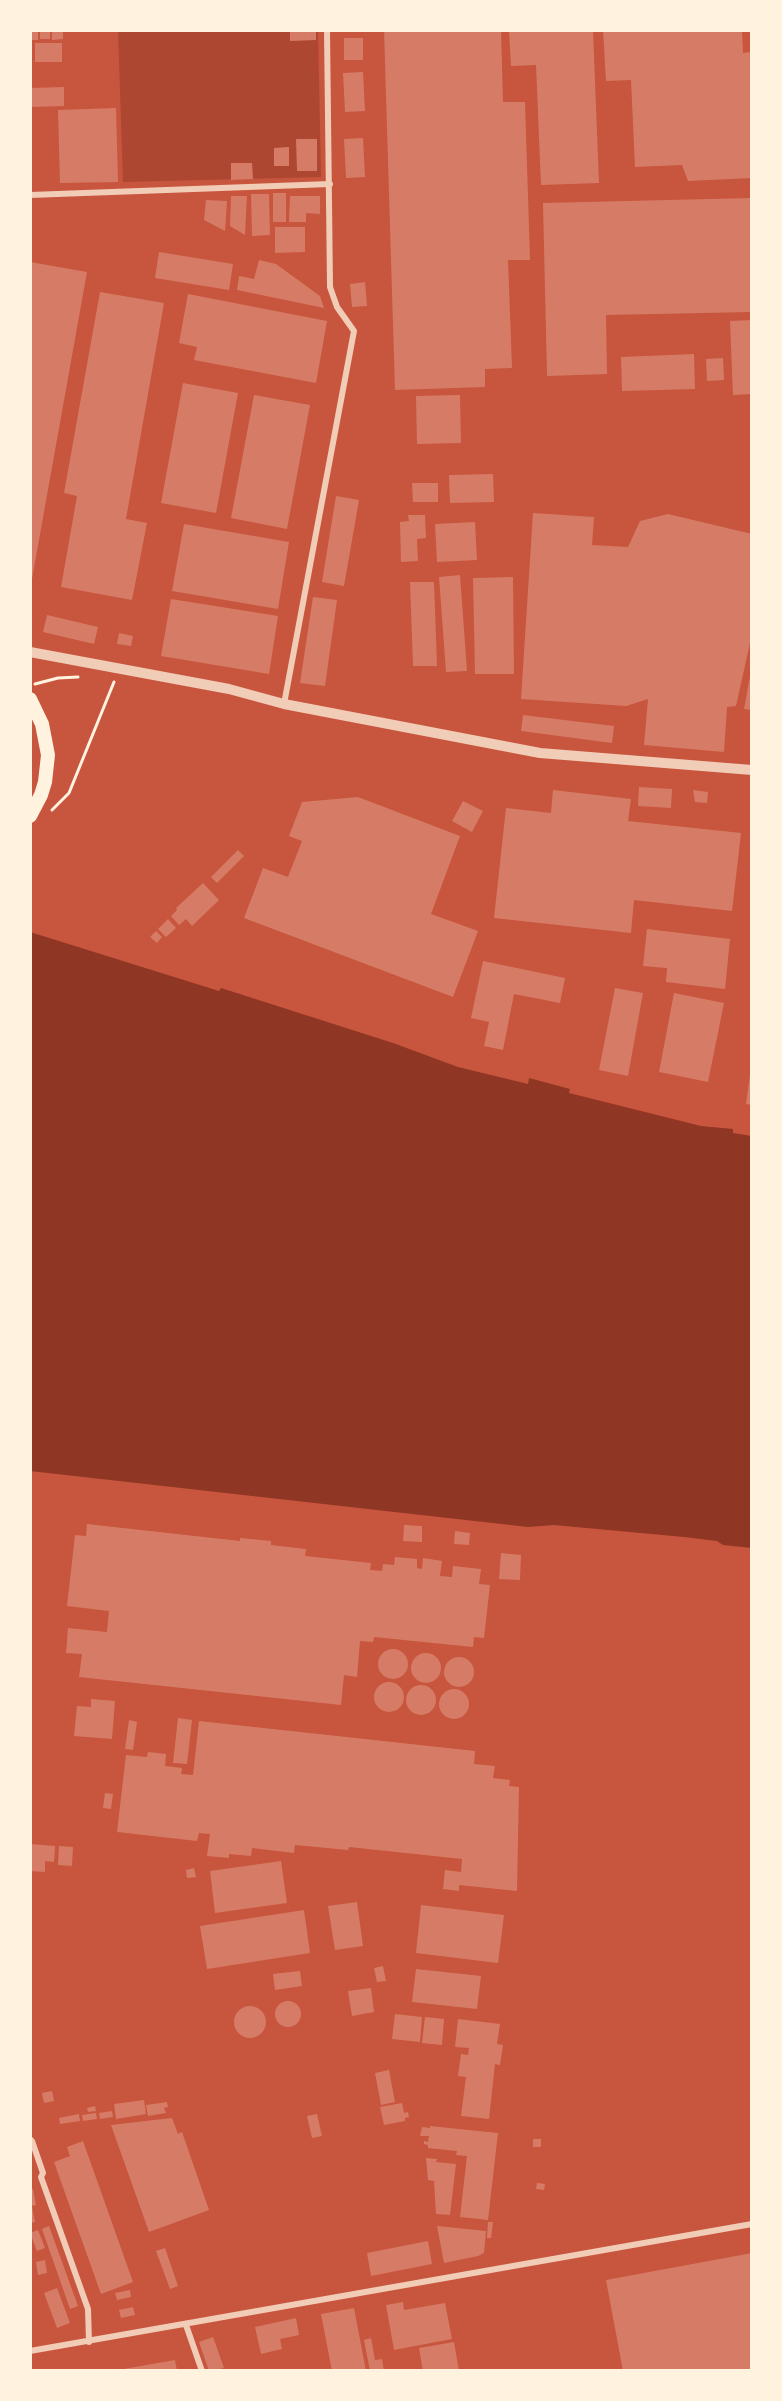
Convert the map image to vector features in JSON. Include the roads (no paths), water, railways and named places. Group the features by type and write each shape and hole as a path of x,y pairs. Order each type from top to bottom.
{"main road":[{"path":"30,701 41,725 46,755 43,782 30,814"}],"street":[{"path":"284,704 354,331 337,307 330,287 327,30"},
{"path":"30,195 330,184"},
{"path":"30,654 52,656 229,689 284,704 540,753 752,770"},
{"path":"30,2139 43,2173 41,2177 88,2309 89,2342"},
{"path":"30,2351 752,2224"},
{"path":"186,2325 202,2371"}]}
